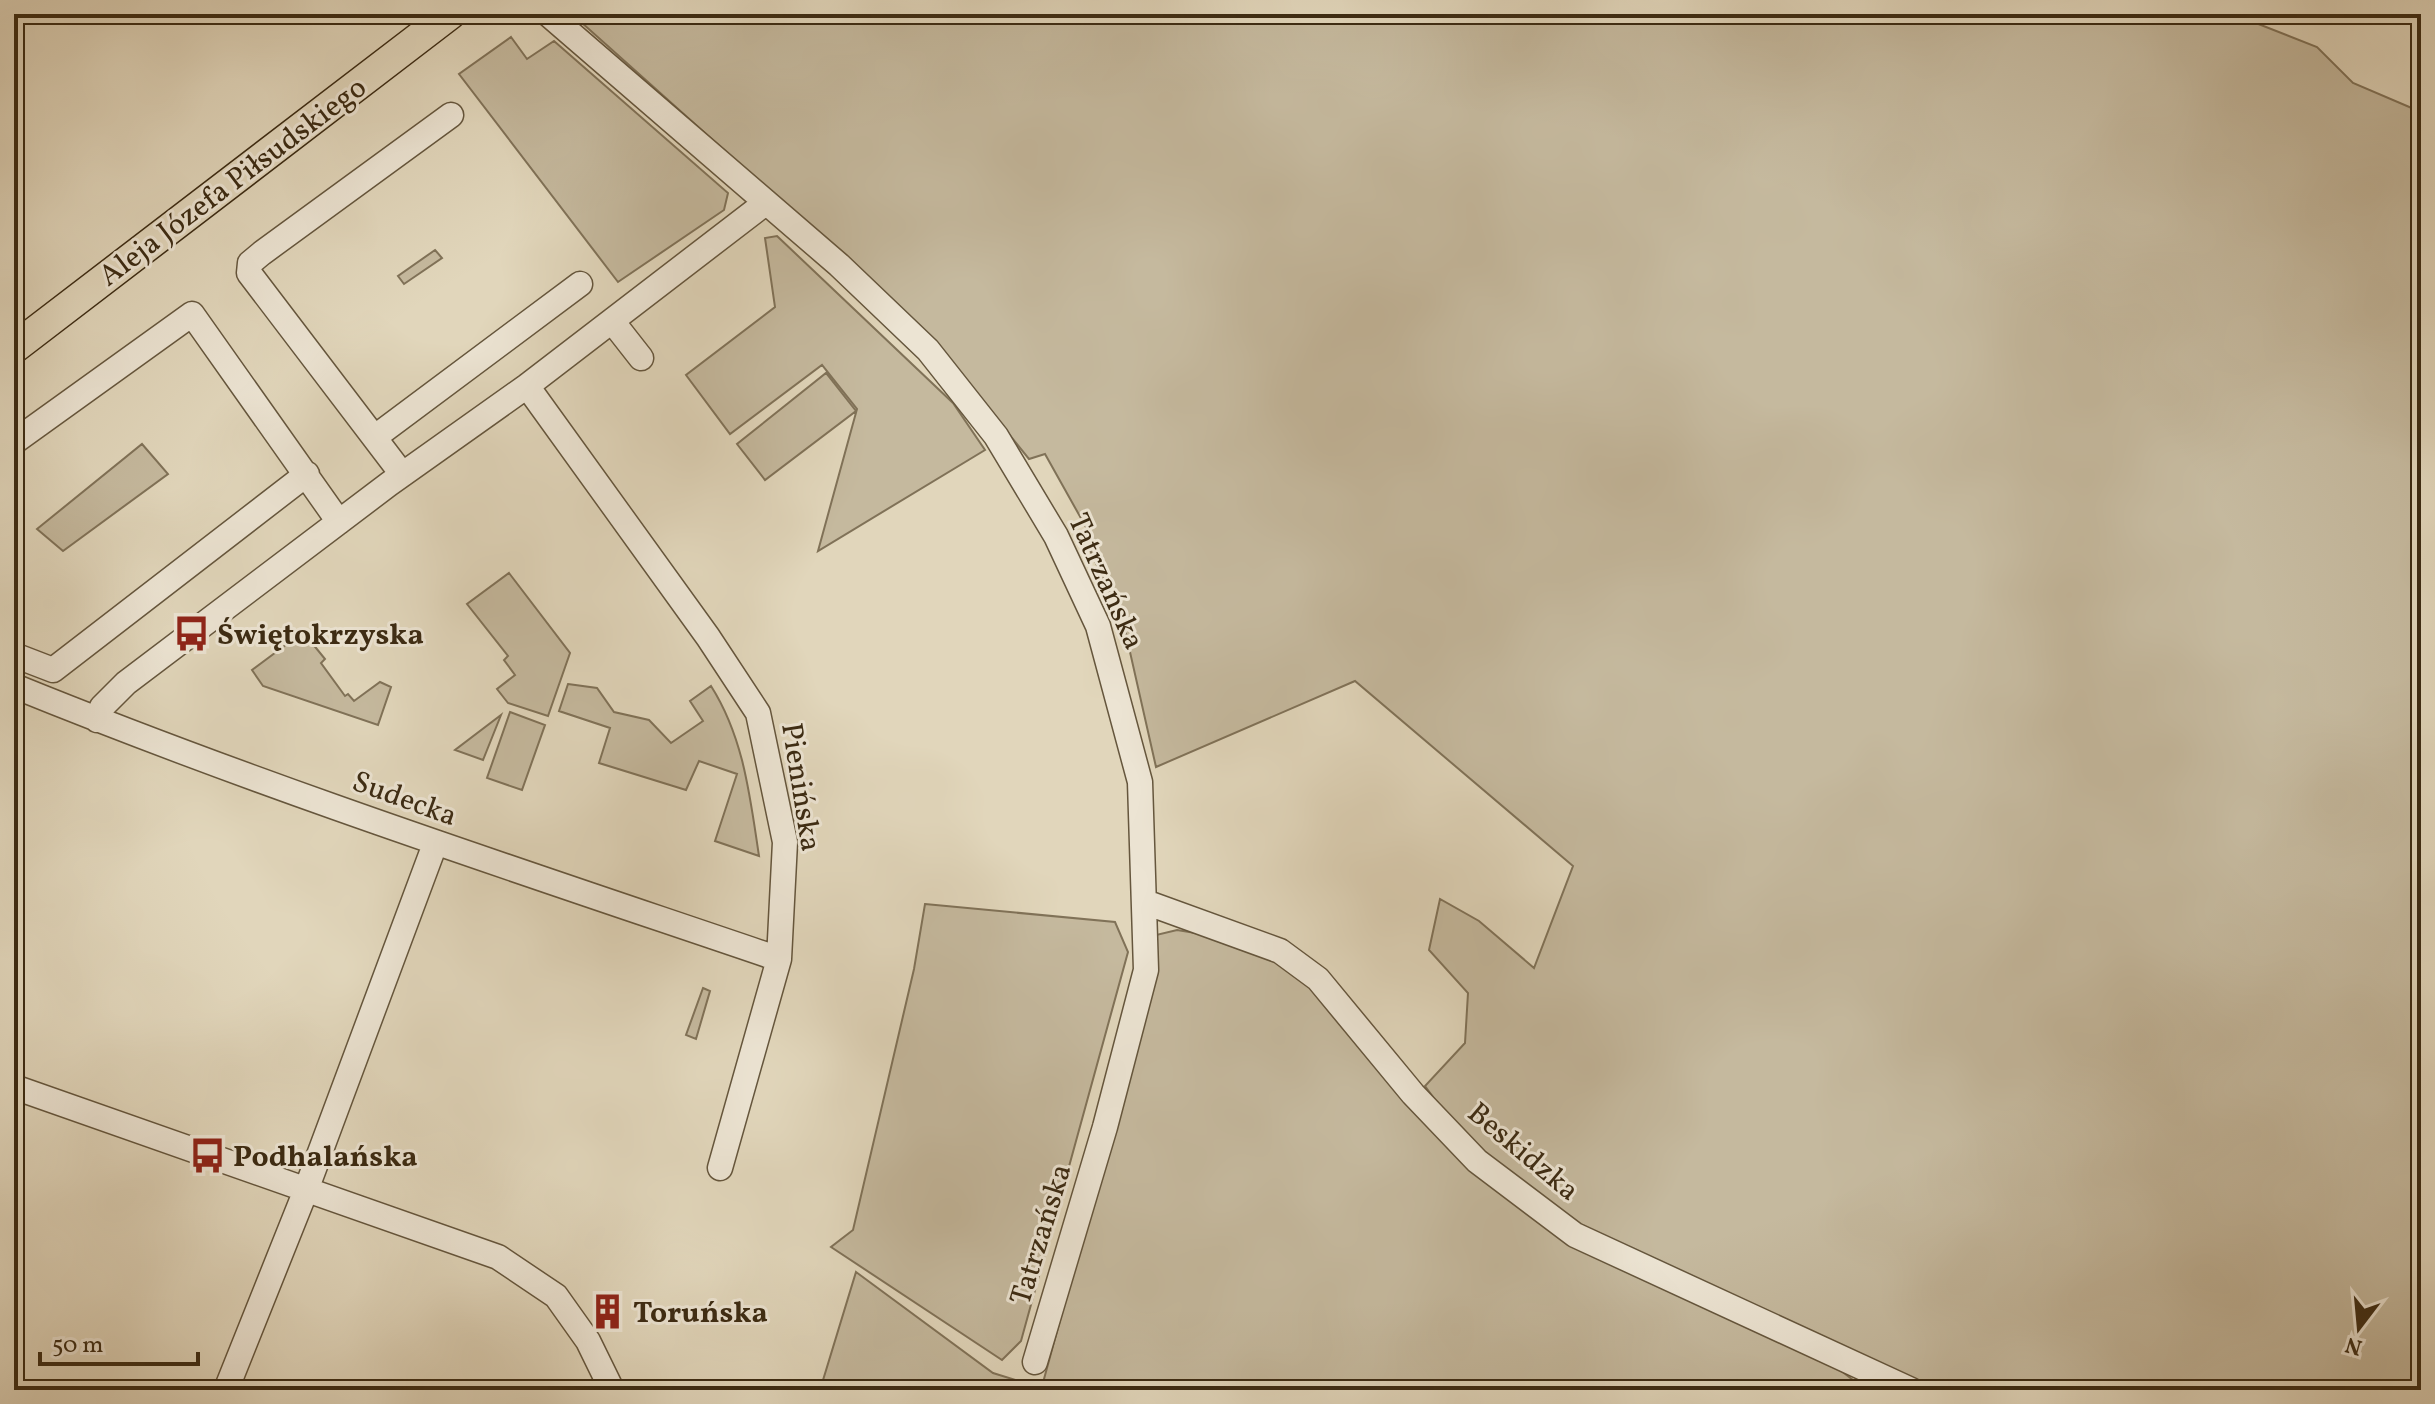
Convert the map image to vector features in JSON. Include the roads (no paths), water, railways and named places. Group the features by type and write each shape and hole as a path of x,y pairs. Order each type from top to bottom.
{"main road":[{"name":"Aleja Józefa Piłsudskiego","path":"14,348 450,14"}],"street":[{"name":"Tatrzańska","path":"548,14 764,204 839,265 928,350 996,436 1056,536 1098,626 1140,782 1146,970 1101,1141 1035,1362"},
{"path":"402,474 259,289 249,273 250,263 451,115"},
{"path":"97,720 102,707 126,683 402,474 527,386 764,204"},
{"path":"375,437 580,284"},
{"path":"14,442 192,314 339,522"},
{"path":"612,321 641,358"},
{"name":"Pienińska","path":"527,386 758,713 785,842 779,959 720,1168"},
{"path":"14,655 53,670 307,474"},
{"name":"Sudecka","path":"14,686 97,720 435,844 779,959"},
{"path":"226,1390 306,1190 435,844"},
{"name":"Beskidzka","path":"1145,902 1280,951 1318,979 1413,1094 1477,1161 1575,1235 1911,1390"},
{"path":"14,1087 498,1257 556,1296 588,1341 612,1390"}],"place":[{"name":"Świętokrzyska","path":"191,634"},
{"name":"Podhalańska","path":"207,1156"},
{"name":"Toruńska","path":"607,1312"}]}
